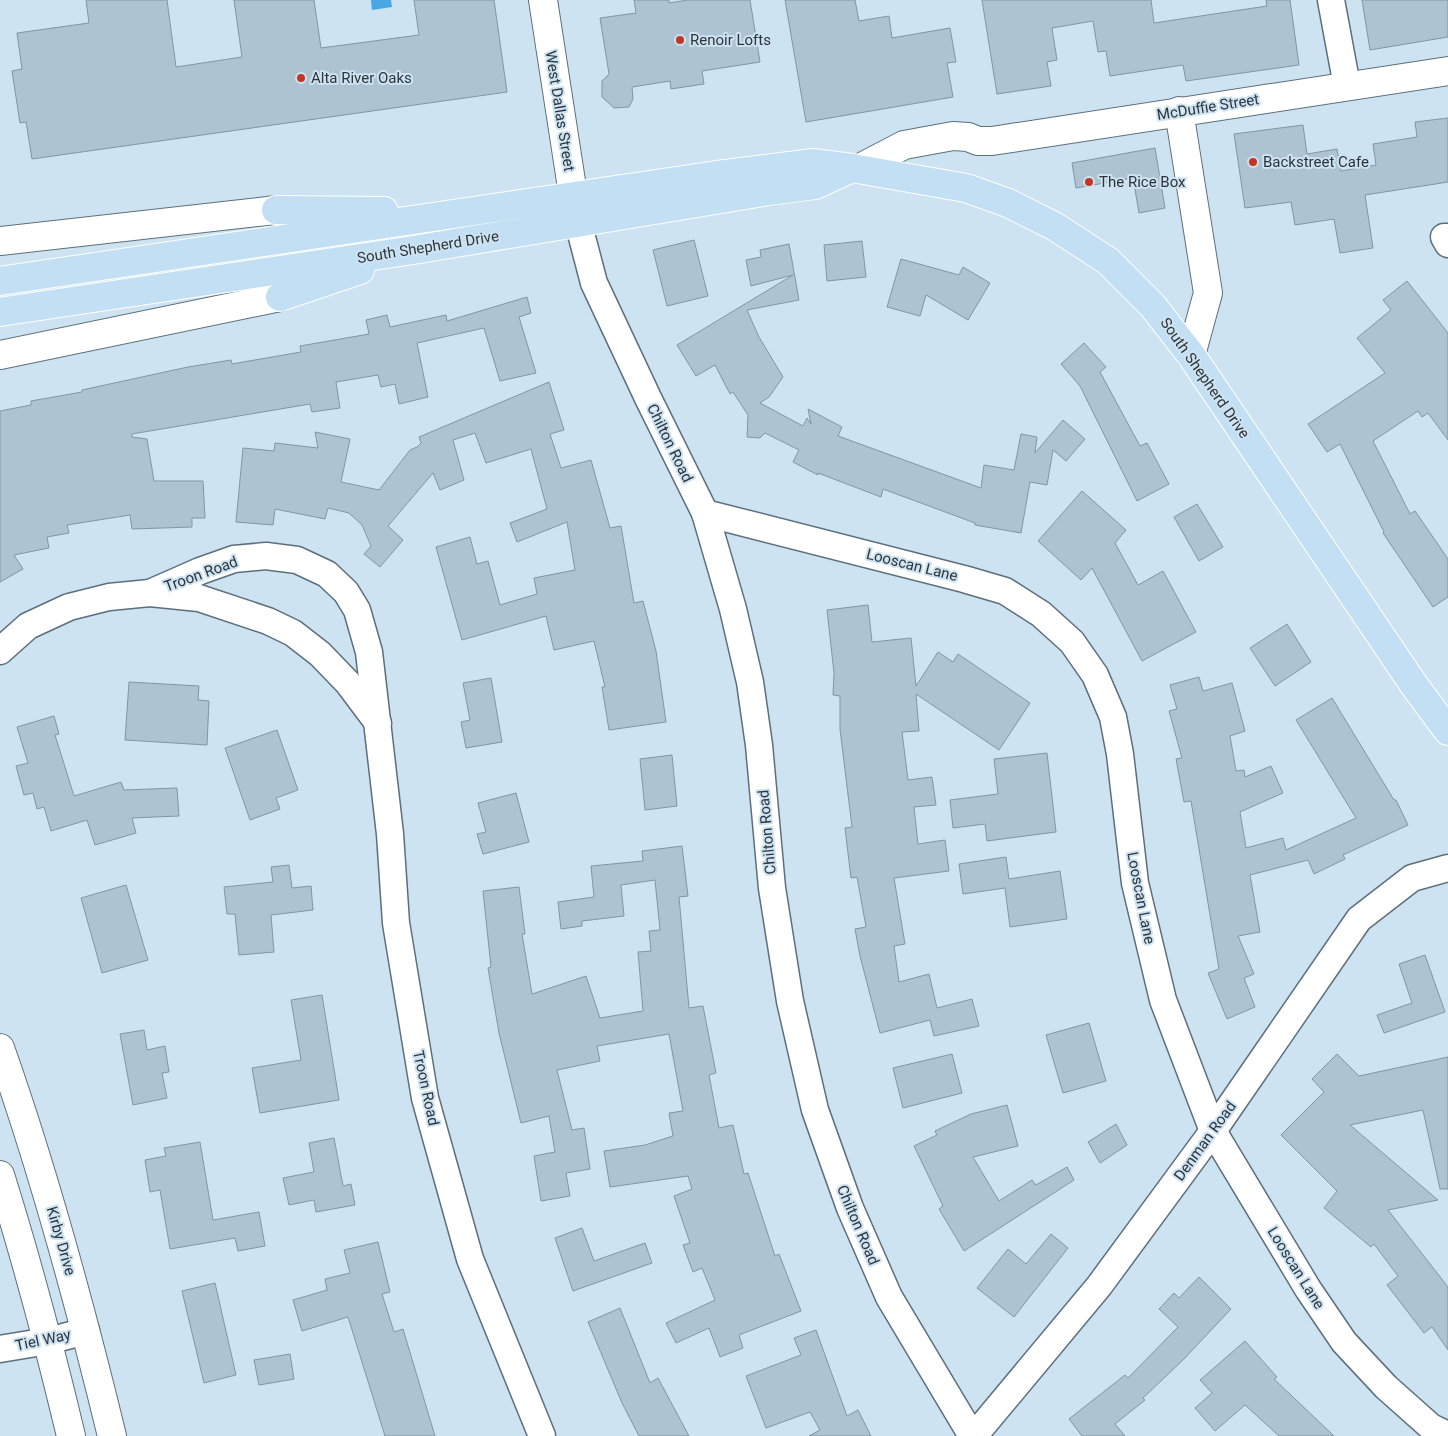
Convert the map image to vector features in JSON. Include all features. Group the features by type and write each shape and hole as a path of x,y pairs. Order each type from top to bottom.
{"main road":[{"name":"South Shepherd Drive","path":"0,281 470,211 575,209 815,185 855,168 966,188 1008,203 1054,226 1108,261 1152,305 1191,355 1414,685 1448,731"},
{"name":"South Shepherd Drive","path":"0,312 408,251 575,209"},
{"path":"276,210 470,211"},
{"path":"280,297 347,275 408,251"}],"street":[{"name":"West Dallas Street","path":"543,0 575,209"},
{"path":"1332,0 1347,86"},
{"name":"McDuffie Street","path":"855,168 904,145 953,136 968,137 978,141 992,141 1448,70"},
{"path":"1179,111 1208,293 1191,355"},
{"name":"Chilton Road","path":"575,209 594,282 648,398 705,513 732,609 750,682 763,783 772,888 790,1002 815,1110 850,1208 889,1297 973,1436"},
{"path":"0,241 276,210"},
{"path":"1448,236 1444,237 1448,244"},
{"path":"0,355 280,297"},
{"name":"Looscan Lane","path":"705,513 964,578 1005,591 1041,614 1072,642 1095,675 1113,717 1120,754 1134,883 1163,1000 1213,1131 1308,1289 1344,1342 1386,1387 1431,1427 1448,1435"},
{"name":"Troon Road","path":"150,593 200,571 234,559 266,556 297,560 327,574 346,592 357,610 369,652 390,834 396,923 425,1098 470,1259 542,1436"},
{"name":"Troon Road","path":"0,651 28,626 69,607 109,597 150,593 199,598 268,621 293,633 320,654 334,668 348,683 378,723"},
{"name":"Denman Road","path":"973,1436 1099,1286 1213,1131 1360,919 1412,878 1448,868"},
{"name":"Kirby Drive","path":"0,1048 56,1220 112,1436"},
{"path":"0,1175 20,1236 71,1436"},
{"name":"Tiel Way","path":"0,1349 48,1341 86,1331"}],"water":[{"path":"371,0 391,0 392,7 372,10"}],"building":[{"name":"Alta River Oaks","path":"86,0 167,0 176,67 242,57 234,0 314,0 321,48 419,35 414,0 494,0 507,92 32,159 26,122 20,123 12,71 22,69 17,33 89,23"},
{"name":"Renoir Lofts","path":"634,0 669,0 669,3 688,0 750,0 760,62 702,71 704,84 671,89 670,81 632,87 633,99 629,107 614,108 602,97 602,81 609,74 600,18 636,13"},
{"path":"785,0 855,0 859,21 889,16 892,38 950,28 956,62 947,63 953,97 806,122"},
{"path":"982,0 1151,0 1154,23 1267,6 1266,0 1290,0 1299,65 1186,81 1183,65 1110,76 1106,51 1098,52 1093,21 1052,28 1057,60 1047,62 1051,86 997,94"},
{"path":"1362,0 1448,0 1448,37 1370,50"},
{"path":"1448,118 1448,182 1365,195 1373,248 1340,253 1334,219 1295,225 1291,202 1245,208 1234,134 1303,125 1307,154 1337,149 1341,171 1376,165 1373,144 1417,137 1415,122"},
{"path":"1155,148 1165,208 1139,213 1133,178 1076,188 1072,163"},
{"path":"694,240 708,296 667,306 653,250"},
{"path":"862,241 866,277 827,281 824,245"},
{"path":"789,244 799,300 747,310 759,337 783,377 769,397 760,403 803,426 807,418 811,424 808,409 842,427 838,436 981,488 984,465 1014,470 1021,434 1037,437 1035,453 1063,420 1085,439 1066,461 1053,450 1047,485 1030,482 1021,533 975,525 975,523 883,489 881,497 818,473 818,475 793,462 799,450 765,433 760,438 747,437 748,415 733,392 730,394 715,365 696,376 677,345 793,275 751,286 746,260 761,257 760,250"},
{"path":"901,259 959,275 963,267 990,283 968,320 926,295 920,316 887,307"},
{"path":"1407,281 1448,333 1448,440 1428,413 1422,417 1418,411 1373,441 1410,514 1415,511 1448,559 1448,597 1433,607 1383,533 1340,444 1327,452 1308,424 1385,373 1357,338 1391,310 1383,300"},
{"path":"527,297 531,313 519,317 536,373 500,381 484,328 417,343 428,397 399,404 395,384 381,387 378,375 336,382 340,408 312,412 310,404 132,434 132,437 147,439 154,481 203,481 205,518 192,518 192,527 132,529 130,515 67,525 69,533 47,537 49,548 14,555 23,569 0,582 0,411 31,405 31,401 82,392 82,390 188,367 231,360 232,364 301,352 300,346 369,334 366,320 387,315 390,327 446,315 447,321"},
{"path":"1084,343 1106,367 1100,372 1140,446 1147,443 1169,484 1137,501 1080,386 1061,364"},
{"path":"549,382 564,430 550,434 561,468 591,460 610,528 621,526 634,603 643,601 656,651 666,722 609,730 602,687 605,687 594,641 554,650 546,616 462,640 436,547 470,537 477,564 488,561 500,605 537,594 534,578 575,570 567,522 517,542 510,523 547,509 531,449 486,463 475,433 453,440 464,480 440,490 433,473 388,526 403,540 380,567 364,554 371,546 362,525 349,513 328,508 325,519 275,509 273,525 236,522 243,448 274,451 275,443 318,448 315,432 350,439 341,482 379,490 410,450 421,443 419,437"},
{"path":"1082,491 1126,530 1115,543 1138,585 1163,571 1196,632 1142,661 1092,568 1081,580 1038,541"},
{"path":"1197,504 1223,547 1199,561 1174,517"},
{"path":"868,605 872,642 911,638 916,686 938,652 953,662 958,654 1030,703 999,750 916,694 919,731 902,732 908,780 932,777 936,805 914,807 918,844 945,840 949,871 894,878 905,944 894,946 899,982 929,974 937,1008 972,999 979,1026 934,1036 930,1020 880,1033 855,929 866,927 857,877 851,878 845,828 852,827 840,729 840,696 833,695 834,673 827,610"},
{"path":"1287,624 1311,662 1275,686 1250,648"},
{"path":"1199,677 1203,691 1232,683 1245,731 1230,736 1236,771 1244,770 1245,777 1271,766 1283,793 1240,812 1246,848 1283,838 1286,850 1356,818 1296,720 1332,698 1394,800 1396,800 1408,825 1343,855 1345,859 1314,874 1308,860 1250,875 1260,932 1238,936 1254,974 1244,978 1255,1007 1227,1019 1208,973 1219,969 1191,801 1184,802 1176,759 1182,758 1169,711 1177,709 1170,685"},
{"path":"491,678 502,742 466,748 461,722 470,720 463,683"},
{"path":"129,682 199,686 198,700 209,701 207,745 125,740"},
{"path":"54,716 59,734 55,735 74,796 121,782 124,790 177,788 179,816 132,818 136,833 95,845 87,820 51,831 44,807 37,809 33,793 24,795 16,766 28,763 17,727"},
{"path":"277,730 298,790 276,798 280,809 250,820 225,748"},
{"path":"1047,753 1056,832 987,841 985,824 953,828 950,800 998,794 994,759"},
{"path":"672,755 677,806 645,810 640,759"},
{"path":"516,793 529,842 483,854 477,834 486,832 478,803"},
{"path":"682,846 688,896 679,897 689,1008 703,1006 716,1073 709,1075 719,1128 733,1125 744,1174 748,1173 775,1256 779,1254 801,1311 739,1335 743,1348 720,1357 709,1328 676,1343 666,1323 715,1300 702,1268 693,1272 683,1245 690,1243 674,1196 692,1189 688,1176 610,1187 604,1151 645,1145 673,1136 669,1113 683,1111 669,1034 597,1046 600,1061 557,1070 572,1130 584,1128 590,1169 566,1173 570,1196 541,1201 534,1156 555,1152 549,1116 521,1123 499,1033 488,968 491,967 483,891 519,887 525,934 522,934 532,994 586,976 600,1018 643,1011 638,952 651,951 649,931 660,930 655,880 621,885 624,916 582,921 582,926 561,929 558,902 594,897 591,866 643,861 642,851"},
{"path":"1006,857 1009,879 1060,871 1067,919 1010,927 1005,888 963,894 959,864"},
{"path":"289,865 292,888 311,886 313,910 271,915 274,952 239,955 235,914 227,914 224,887 273,882 271,867"},
{"path":"126,885 148,960 102,973 81,898"},
{"path":"1425,955 1445,1012 1384,1033 1377,1015 1412,1003 1399,964"},
{"path":"322,995 339,1100 260,1113 252,1068 301,1060 291,1000"},
{"path":"1089,1023 1106,1081 1063,1093 1046,1035"},
{"path":"144,1030 147,1050 165,1046 169,1072 162,1073 167,1098 133,1105 120,1034"},
{"path":"952,1054 962,1093 903,1108 893,1068"},
{"path":"1337,1054 1359,1076 1448,1057 1448,1189 1440,1189 1423,1110 1350,1125 1438,1200 1388,1210 1448,1287 1448,1350 1432,1327 1424,1333 1387,1285 1398,1276 1374,1244 1371,1247 1324,1208 1337,1191 1281,1135 1324,1092 1312,1079"},
{"path":"1007,1105 1018,1146 973,1157 999,1201 1032,1180 1036,1185 1067,1167 1074,1180 964,1251 939,1209 943,1206 914,1146 937,1135 935,1131 971,1114"},
{"path":"1116,1124 1127,1145 1100,1163 1088,1142"},
{"path":"334,1138 343,1186 351,1184 355,1205 316,1212 314,1200 289,1205 283,1178 314,1172 309,1143"},
{"path":"200,1142 213,1220 259,1212 265,1246 238,1251 235,1238 170,1249 160,1190 150,1192 145,1160 166,1156 164,1148"},
{"path":"582,1228 594,1261 645,1243 652,1263 573,1291 555,1238"},
{"path":"1051,1234 1068,1248 1014,1317 977,1288 1008,1249 1026,1264"},
{"path":"378,1242 390,1292 382,1294 394,1332 403,1329 435,1436 385,1436 348,1317 302,1331 293,1300 327,1290 325,1279 350,1273 344,1250"},
{"path":"1199,1277 1231,1309 1183,1360 1143,1398 1145,1400 1115,1424 1125,1436 1082,1436 1069,1419 1125,1375 1128,1378 1178,1327 1159,1309 1174,1293 1179,1298"},
{"path":"215,1283 236,1375 204,1383 182,1291"},
{"path":"620,1308 650,1383 658,1378 689,1436 639,1436 622,1403 588,1322"},
{"path":"816,1330 847,1416 858,1410 871,1436 809,1436 820,1430 810,1412 766,1428 746,1376 801,1355 794,1338"},
{"path":"1245,1341 1277,1377 1274,1379 1334,1436 1279,1436 1245,1405 1215,1431 1195,1408 1212,1393 1200,1380"},
{"path":"290,1354 294,1379 259,1385 254,1360"}],"place":[{"name":"Renoir Lofts","path":"680,40"},
{"name":"Alta River Oaks","path":"301,78"},
{"name":"Backstreet Cafe","path":"1253,162"},
{"name":"The Rice Box","path":"1089,182"}]}
